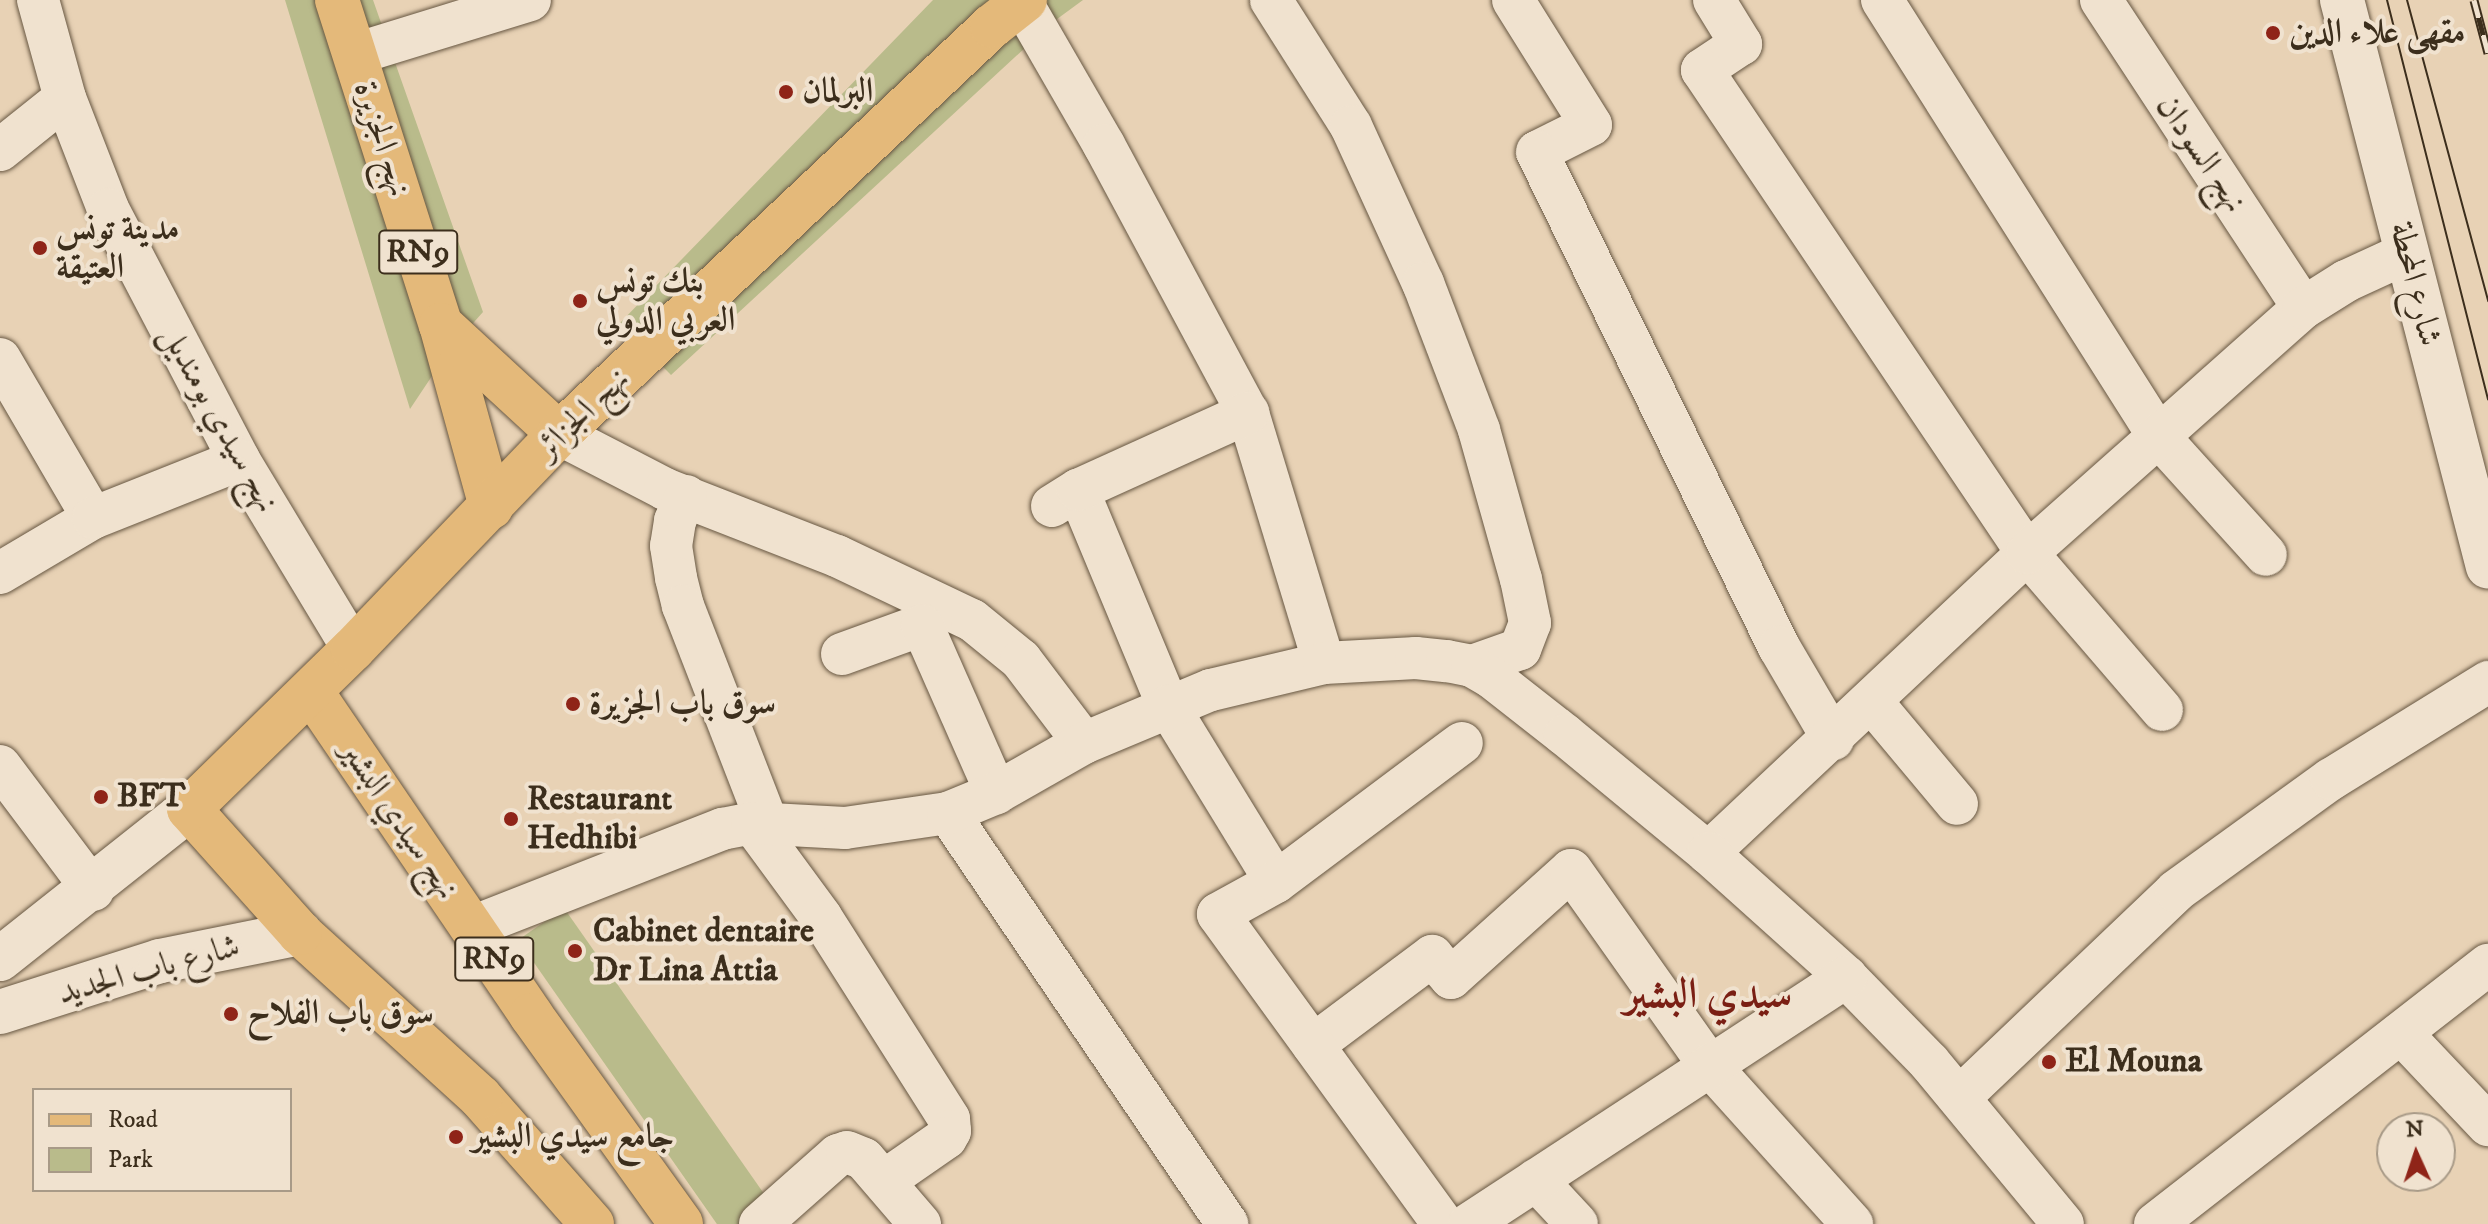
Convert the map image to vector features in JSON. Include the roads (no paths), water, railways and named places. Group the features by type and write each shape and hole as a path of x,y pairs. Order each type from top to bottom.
{"main road":[{"name":"نهج الجزيرة","path":"337,0 441,325 491,507"},
{"name":"نهج الجزائر","path":"189,809 353,649 559,434 1005,7"},
{"name":"نهج الجزيرة","path":"441,325 559,434"},
{"name":"نهج سيدي البشير","path":"311,691 681,1224"},
{"path":"189,809 300,933 480,1097 592,1224"}],"street":[{"name":"نهج سيدي بومنديل","path":"38,0 65,98 108,209 239,460 353,649"},
{"path":"355,54 530,0"},
{"path":"1271,0 1357,139 1423,283 1479,430 1530,623 1520,649 1472,666"},
{"path":"1513,0 1591,125 1537,152 1779,647 1833,739"},
{"path":"1714,0 1741,44 1702,70 2027,553 2162,710"},
{"path":"1882,0 2159,437 2266,555"},
{"name":"نهج السودان","path":"2101,0 2303,308"},
{"name":"شارع المحطة","path":"2342,0 2488,567"},
{"path":"1005,7 1111,158 1248,413 1324,663"},
{"path":"0,150 65,98"},
{"path":"1708,853 1833,739 2027,553 2303,308 2346,281 2407,253"},
{"path":"0,359 93,518"},
{"path":"1248,413 1065,498 1168,706 1276,882"},
{"path":"559,434 686,496 837,556 972,620 1021,660 1084,743"},
{"path":"0,573 93,518 239,460"},
{"path":"686,496 675,521 671,546 683,606 760,824 949,1119 950,1131 946,1138 884,1181"},
{"path":"842,654 922,625 996,793"},
{"path":"472,927 722,829 760,824 845,828 948,813 996,793 1084,743 1211,690 1324,663 1416,658 1472,666 1491,677 1565,735 1708,853 1846,977 1960,1097 2063,1224"},
{"path":"1960,1097 2176,891 2321,786 2488,682"},
{"path":"1871,701 1957,804"},
{"path":"1443,1224 1218,914 1276,882 1462,743"},
{"path":"0,766 93,890"},
{"name":"شارع باب الجديد","path":"0,959 93,890 189,809"},
{"path":"948,813 1227,1224"},
{"path":"1313,1045 1432,956 1451,978 1571,870 1709,1065 1852,1224"},
{"name":"شارع باب الجديد","path":"0,1012 160,961 300,933"},
{"path":"2155,1224 2488,965"},
{"path":"1469,1224 1846,977"},
{"path":"2401,1033 2488,1125"},
{"path":"760,1224 843,1153 858,1154 920,1224"},
{"path":"1536,1180 1577,1224"}],"tram line":[{"path":"2387,0 2488,399"},
{"path":"2407,0 2488,301"}],"railway":[{"path":"2474,0 2488,53"}],"place":[{"name":"مقهى علاء الدين","path":"2273,33"},
{"name":"البرلمان","path":"786,92"},
{"name":"مدينة تونس العتيقة","path":"40,248"},
{"name":"بنك تونس العربي الدولي","path":"580,301"},
{"name":"سوق باب الجزيرة","path":"573,704"},
{"name":"BFT","path":"101,797"},
{"name":"Restaurant Hedhibi","path":"511,819"},
{"name":"Cabinet dentaire Dr Lina Attia","path":"575,951"},
{"name":"سوق باب الفلاح","path":"231,1014"},
{"name":"El Mouna","path":"2049,1062"},
{"name":"جامع سيدي البشير","path":"456,1137"}],"district":[{"name":"سيدي البشير","path":"1708,995"}]}
